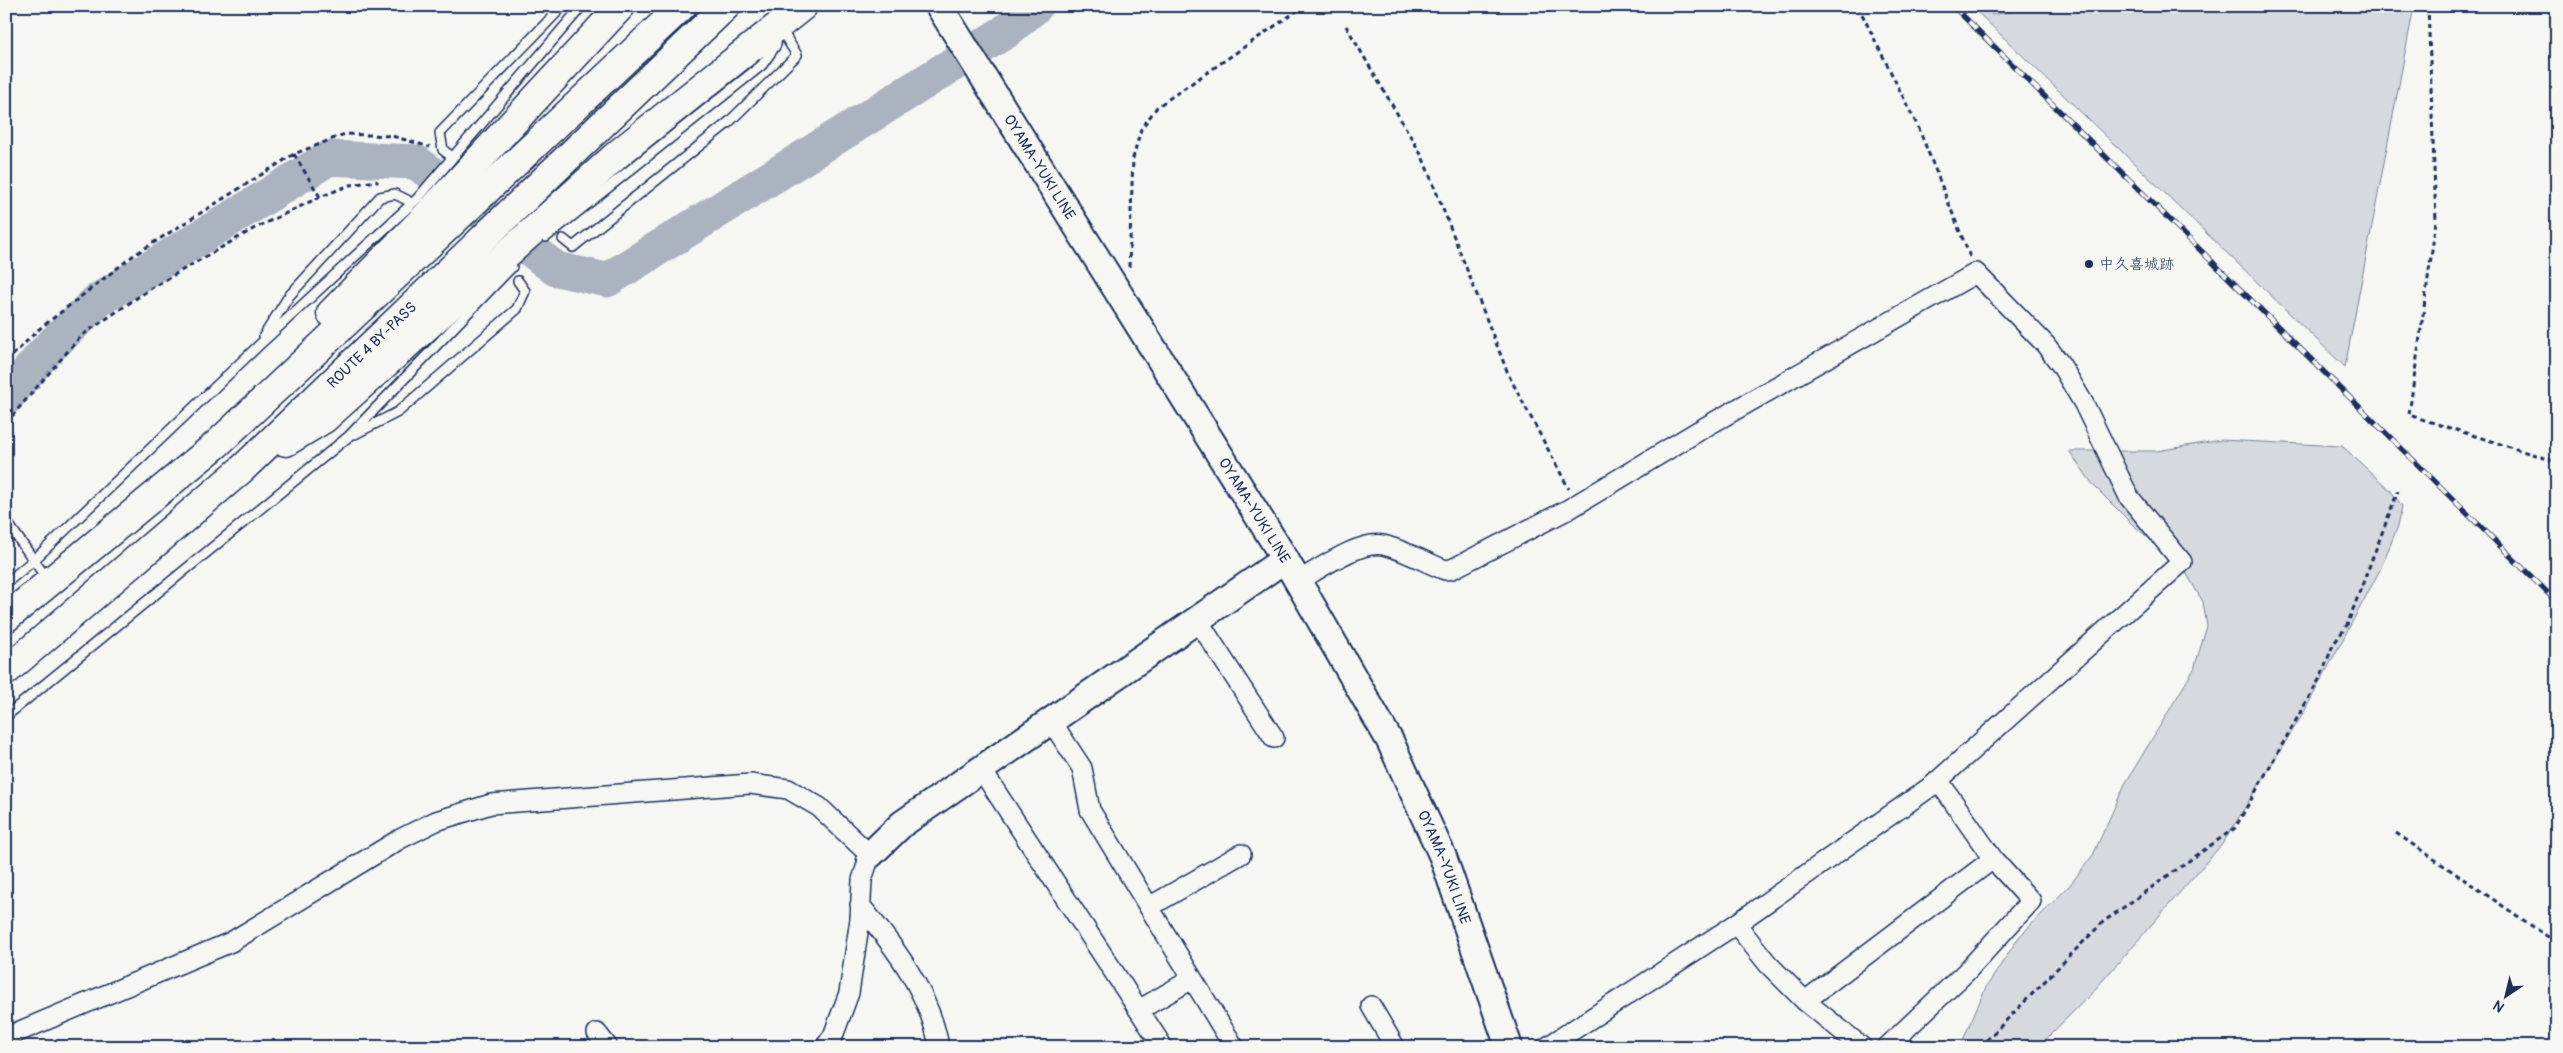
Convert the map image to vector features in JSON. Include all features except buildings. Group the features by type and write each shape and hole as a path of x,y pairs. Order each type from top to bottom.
{"highway":[{"path":"435,210 456,163 621,6"},
{"name":"ROUTE 4 BY-PASS","path":"6,618 217,444 435,210 489,190 682,6"},
{"name":"ROUTE 4 BY-PASS","path":"6,671 242,469 477,242 726,6"},
{"path":"242,469 324,419 541,235 619,154 803,6"}],"main road":[{"name":"OYAMA-YUKI LINE","path":"939,6 1285,559 1403,767 1443,857 1509,1047"},
{"path":"870,855 902,824 1285,559"}],"street":[{"path":"1298,581 1351,552 1368,545 1382,545 1445,570 1452,569 1577,505 1700,430 1976,273 2045,344 2061,365 2084,404 2129,498 2182,562 1938,780 1736,924 1547,1047"},
{"path":"1197,619 1274,738"},
{"path":"1051,721 1082,768 1090,810 1234,1047"},
{"path":"981,769 1164,1047"},
{"path":"1887,1047 1966,972 2031,901 1992,859 1938,780"},
{"path":"6,1037 231,942 400,839 436,821 491,804 750,784 788,789 819,807 870,855 862,880 849,994 833,1036 825,1047"},
{"path":"1149,907 1241,854"},
{"path":"1805,1000 1992,859"},
{"path":"860,905 892,943 918,988 937,1031 939,1047"},
{"path":"1736,924 1768,964 1805,1000 1862,1047"},
{"path":"1139,1010 1192,978"},
{"path":"1371,1006 1395,1047"}],"lane":[{"path":"563,6 440,133 443,150 456,163 582,6"},
{"path":"563,239 573,247 729,122 797,55 778,26"},
{"path":"257,347 289,296 380,197 395,194 407,200"},
{"path":"6,582 35,559 257,347 435,210"},
{"path":"6,716 348,437 510,262"},
{"path":"348,437 398,412 517,309 524,291 518,281"},
{"path":"6,527 9,525 35,559 49,583"}],"path":[{"path":"1128,271 1133,158 1141,130 1157,107 1304,6"},
{"path":"1858,6 1919,129 1976,273"},
{"path":"2428,6 2436,221 2409,416 2557,462"},
{"path":"1346,26 1422,156 1509,376 1577,505"},
{"path":"6,362 38,330 134,255 294,154 345,134 392,136 443,150"},
{"path":"294,154 320,197"},
{"path":"6,423 81,336 153,287 255,228 350,184 376,181 395,194"},
{"path":"1980,1047 2103,922 2235,828 2321,676 2333,645 2347,625 2398,490"},
{"path":"2396,833 2557,943"}],"shaded area":[{"path":"1971,6 1986,6 1992,15 2039,6 2414,6 2345,367"},
{"path":"2221,440 2342,446 2391,491 2402,506 2398,526 2380,570 2304,712 2223,843 2090,995 2038,1047 1960,1047 1985,989 2019,937 2069,886 2093,855 2125,784 2194,669 2207,626 2203,602 2182,566 2133,525 2094,486 2069,451 2157,451"}],"waterway":[{"path":"6,398 45,352 97,301 329,158 416,162 556,269 607,280 1005,32 1036,6"}],"railway":[{"path":"1953,6 2557,602"}],"place":[{"name":"中久喜城跡","path":"2089,264"}]}
